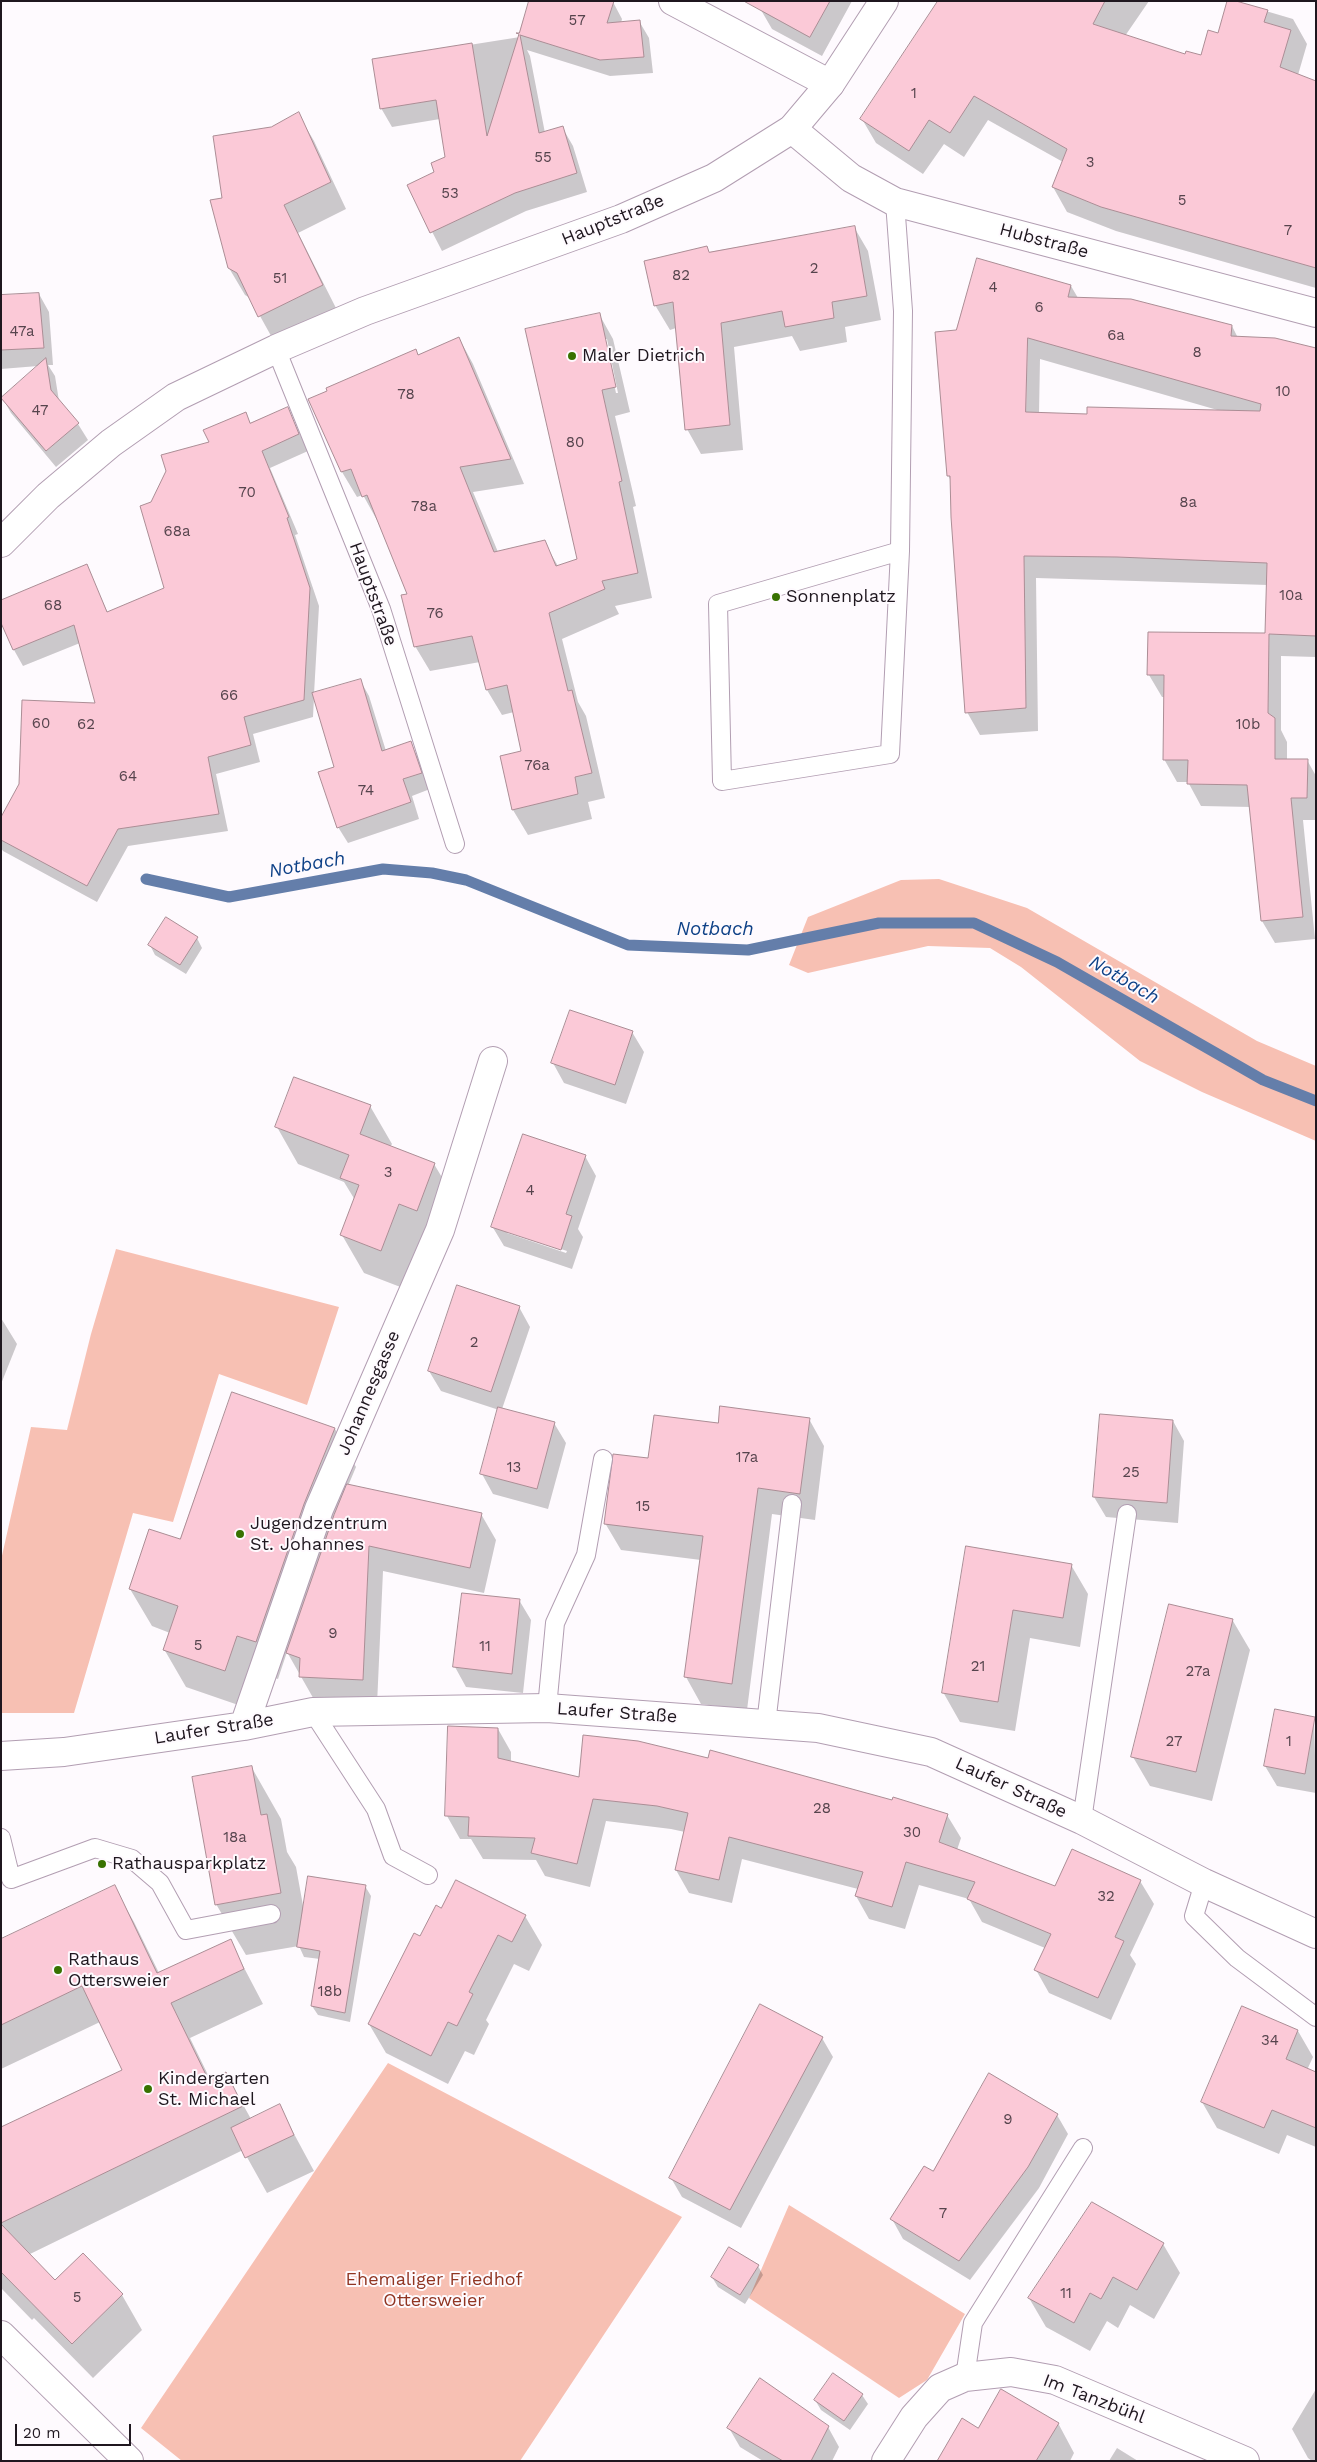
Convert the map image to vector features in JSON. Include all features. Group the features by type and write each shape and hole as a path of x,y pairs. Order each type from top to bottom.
{"street":[{"path":"673,1 830,84"},
{"name":"Hauptstraße","path":"1,543 48,496 111,443 176,397 276,349 365,311 621,219 714,178 792,130 830,84 884,1"},
{"name":"Hubstraße","path":"792,130 851,178 895,202 1316,313"},
{"name":"Johannesgasse","path":"244,1726 318,1509 440,1230 493,1061"},
{"name":"Laufer Straße","path":"1,1756 64,1752 244,1726 313,1712 547,1708 818,1728 931,1752 1082,1820 1204,1883 1316,1934"},
{"path":"1,2335 129,2461"},
{"name":"Im Tanzbühl","path":"886,2461 914,2417 940,2388 965,2377 1011,2372 1055,2380 1244,2461"}],"lane":[{"path":"895,202 903,311 900,551 890,754 722,781 718,604 900,551"},
{"name":"Hauptstraße","path":"276,349 381,610 455,844"},
{"path":"547,1708 555,1623 586,1554 603,1459"},
{"path":"766,1724 792,1504"},
{"path":"1082,1820 1127,1514"},
{"path":"313,1712 376,1809 393,1856 428,1875"},
{"path":"1,1838 11,1879 95,1848 132,1858 160,1883 186,1930 271,1914"},
{"path":"1204,1883 1194,1916 1238,1958 1316,2017"},
{"path":"965,2377 973,2323 1083,2148"}],"green space":[{"path":"939,879 1027,908 1257,1041 1316,1066 1316,1141 1202,1092 1140,1061 1021,967 990,948 928,946 808,973 789,965 808,917 901,880"},
{"path":"116,1249 339,1307 307,1405 219,1374 173,1522 133,1513 74,1713 1,1713 1,1560 31,1427 67,1430 91,1334"},
{"name":"Ehemaliger Friedhof Ottersweier","path":"388,2063 682,2217 520,2461 182,2461 141,2428"},
{"path":"789,2205 965,2314 927,2380 899,2398 749,2298"}],"building":[{"path":"529,1 614,1 607,23 640,20 644,57 600,60 520,35 539,133 563,126 577,173 515,193 430,233 407,185 434,172 431,163 445,157 436,100 380,109 372,59 472,43 487,136 519,34 516,33 519,33"},
{"path":"744,1 830,1 810,37"},
{"path":"938,1 1105,1 1093,24 1185,54 1186,51 1201,55 1208,30 1218,33 1227,1 1236,1 1268,10 1264,22 1291,30 1280,67 1316,81 1316,268 1101,207 1052,187 1067,149 974,96 950,133 929,120 909,151 860,119"},
{"path":"299,112 331,182 284,205 323,285 258,317 237,273 228,268 210,200 222,198 213,136 271,127"},
{"path":"855,226 867,296 832,302 834,318 785,327 782,311 721,323 730,425 685,430 673,302 654,306 644,261 707,246 709,252"},
{"path":"977,258 1071,285 1068,297 1131,299 1232,325 1231,336 1275,338 1316,348 1316,636 1269,634 1268,713 1275,718 1275,759 1308,759 1307,798 1291,798 1303,917 1261,921 1247,785 1187,784 1188,760 1163,760 1164,675 1147,675 1148,632 1265,633 1267,563 1117,557 1024,556 1026,708 965,713 951,517 950,476 947,476 935,332 956,330","holes":["1028,338 1261,404 1260,411 1087,407 1087,414 1026,412"]},
{"path":"39,293 44,348 1,350 1,295"},
{"path":"600,313 616,387 602,390 622,481 619,482 638,573 602,581 605,589 549,613 568,691 572,690 592,773 575,777 578,794 512,810 500,756 521,751 507,685 486,690 472,636 414,647 401,595 407,594 367,495 362,497 351,469 341,472 308,399 327,391 326,388 416,349 418,355 459,337 511,459 460,467 494,552 545,540 556,566 577,559 525,329"},
{"path":"46,358 51,390 79,423 46,451 1,398"},
{"path":"288,407 299,434 262,451 289,517 287,518 310,588 304,700 244,717 251,745 208,757 219,814 118,829 87,886 1,840 1,817 19,784 22,700 95,703 74,625 13,650 1,623 1,600 87,564 107,612 164,588 140,506 151,502 166,471 161,455 209,442 203,430 246,412 250,423"},
{"path":"361,679 382,751 411,741 422,773 403,779 411,802 337,828 318,772 334,767 312,693"},
{"path":"166,917 198,937 180,965 148,945"},
{"path":"570,1010 633,1031 615,1085 551,1063"},
{"path":"294,1077 371,1105 360,1134 435,1163 417,1211 399,1204 381,1251 340,1235 359,1185 340,1178 349,1155 275,1127"},
{"path":"523,1134 586,1155 566,1214 572,1216 561,1250 491,1227"},
{"path":"457,1285 520,1306 491,1392 428,1371"},
{"name":"Jugendzentrum St. Johannes","path":"232,1392 335,1428 304,1504 256,1642 237,1636 225,1671 163,1650 178,1606 129,1589 149,1529 180,1539"},
{"path":"720,1406 810,1418 800,1494 758,1488 732,1684 684,1677 703,1536 604,1524 613,1454 648,1458 654,1415 718,1423"},
{"path":"498,1407 555,1422 537,1489 480,1474"},
{"path":"1100,1414 1173,1420 1167,1503 1093,1497"},
{"path":"347,1484 482,1513 470,1568 369,1546 363,1680 299,1677 300,1658 286,1653 334,1515"},
{"path":"966,1546 1072,1564 1063,1618 1013,1610 998,1702 942,1693"},
{"path":"462,1593 520,1599 512,1674 453,1667"},
{"path":"1169,1604 1233,1619 1196,1772 1131,1757"},
{"path":"1275,1709 1315,1717 1305,1774 1264,1766"},
{"path":"448,1726 498,1728 498,1758 579,1777 583,1735 638,1741 708,1758 710,1750 892,1800 893,1797 948,1814 939,1842 1055,1886 1072,1849 1141,1880 1115,1937 1124,1941 1098,1998 1034,1970 1051,1934 967,1899 975,1882 906,1862 892,1907 855,1896 863,1872 729,1837 719,1880 675,1870 688,1813 657,1806 593,1799 577,1864 531,1853 535,1838 468,1836 469,1817 445,1816"},
{"path":"252,1766 261,1815 267,1814 281,1893 215,1905 192,1777"},
{"path":"308,1876 366,1885 345,2013 311,2006 320,1951 297,1947"},
{"path":"456,1880 526,1915 512,1942 498,1935 469,1992 473,1994 457,2026 448,2022 431,2056 368,2024 414,1933 420,1936 436,1905 441,1908"},
{"name":"Kindergarten St. Michael","path":"115,1885 157,1973 231,1939 244,1969 171,2003 209,2081 226,2072 243,2106 1,2223 1,2127 122,2070 82,1986 1,2025 1,1939"},
{"path":"760,2004 823,2037 730,2210 669,2178"},
{"path":"1242,2006 1298,2030 1286,2059 1316,2072 1316,2128 1272,2110 1264,2128 1201,2102"},
{"path":"989,2073 1058,2114 1028,2167 959,2261 890,2219 924,2166 933,2171"},
{"path":"280,2104 294,2135 245,2158 231,2128"},
{"path":"1092,2202 1164,2243 1137,2290 1113,2277 1101,2299 1090,2293 1074,2323 1028,2298"},
{"path":"1,2224 55,2280 83,2253 123,2294 72,2344 1,2272"},
{"path":"729,2247 759,2265 740,2295 711,2277"},
{"path":"833,2373 863,2394 844,2421 814,2400"},
{"path":"760,2378 829,2426 811,2461 783,2461 727,2428"},
{"path":"1001,2389 1059,2423 1036,2461 937,2461 962,2418 978,2428"}],"waterway":[{"name":"Notbach","path":"146,879 229,897 383,869 432,873 466,880 628,945 748,950 879,923 974,923 1057,962 1263,1080 1316,1101"}],"place":[{"name":"Maler Dietrich","path":"572,356"},
{"name":"Sonnenplatz","path":"776,597"},
{"name":"Jugendzentrum St. Johannes","path":"240,1534"},
{"name":"Rathausparkplatz","path":"102,1864"},
{"name":"Rathaus Ottersweier","path":"58,1970"},
{"name":"Kindergarten St. Michael","path":"148,2089"}]}
